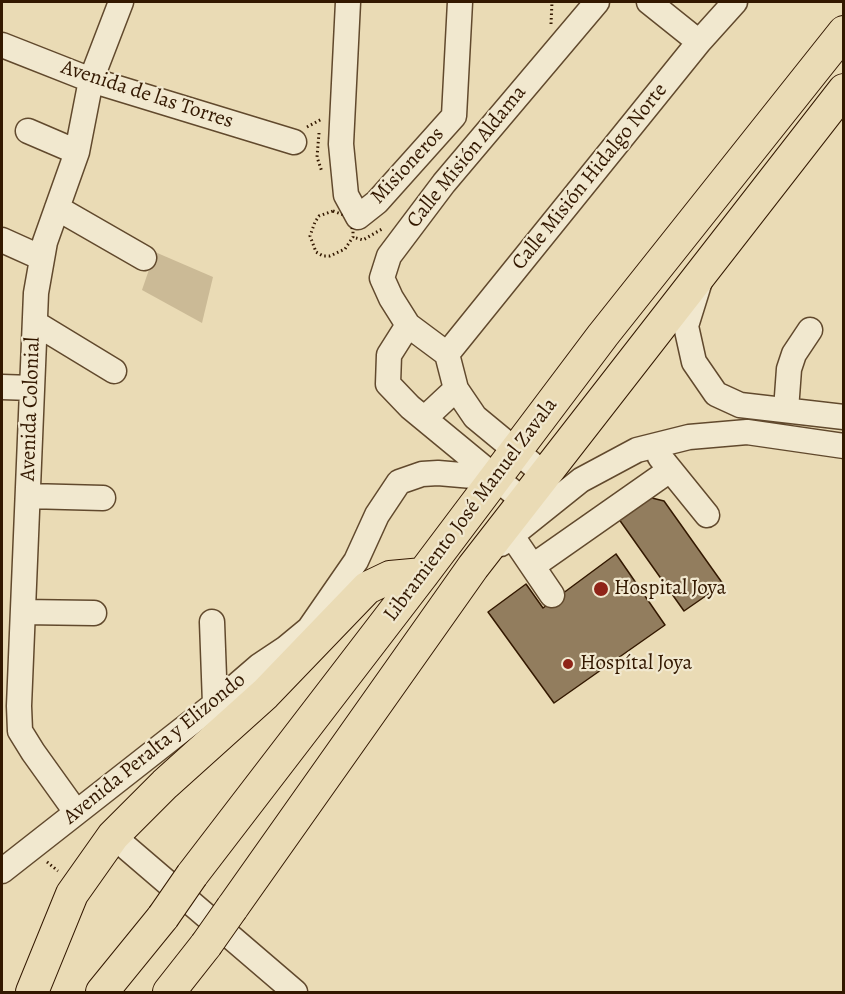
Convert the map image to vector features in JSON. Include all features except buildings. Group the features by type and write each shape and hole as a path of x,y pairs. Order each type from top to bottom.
{"main road":[{"name":"Libramiento José Manuel Zavala","path":"102,993 163,917 192,875 496,478 603,334 843,32"},
{"name":"Libramiento José Manuel Zavala","path":"169,993 466,588 544,474 843,90"},
{"path":"32,993 72,894 113,836 165,784 265,694 312,635 377,582 390,577 423,574"}],"street":[{"name":"Avenida Colonial","path":"76,812 20,731 11,689 23,612 13,575 28,496 36,293 45,242 77,152 91,80 121,2"},
{"name":"Misioneros","path":"348,2 342,144 346,195 358,217 377,202 454,116 460,2"},
{"name":"Calle Misión Aldama","path":"447,354 408,325 390,298 382,278 388,256 444,183 597,2"},
{"path":"649,2 699,42"},
{"name":"Calle Misión Hidalgo Norte","path":"447,354 699,42 735,2"},
{"name":"Avenida de las Torres","path":"2,45 91,80 294,142"},
{"path":"28,131 77,152"},
{"path":"57,208 144,258"},
{"path":"2,240 42,258"},
{"path":"704,268 687,326 694,362 716,394 740,405 843,417"},
{"path":"35,323 114,371"},
{"path":"408,325 389,355 388,384 410,407 524,501"},
{"path":"786,410 789,369 794,354 810,330"},
{"path":"447,354 456,389 475,417 544,474"},
{"path":"2,387 32,388"},
{"path":"425,418 456,389"},
{"path":"466,588 512,536 581,480 637,450 688,437 747,432 843,446"},
{"path":"651,446 707,515"},
{"path":"534,566 670,470"},
{"name":"Avenida Peralta y Elizondo","path":"2,871 215,704 259,666 286,648 312,635 356,561 377,515 399,482 422,474 438,473 496,478"},
{"path":"28,496 103,498"},
{"path":"512,536 552,595"},
{"path":"23,612 94,613"},
{"path":"212,622 215,704"},
{"path":"113,836 295,993"}],"path":[{"path":"294,142 305,128 342,144"},
{"path":"333,211 344,215 349,219 353,231 350,244 330,256 323,256 316,252 310,236 315,222 326,213 333,211"}],"shaded area":[{"path":"155,252 213,277 202,323 142,290"}],"place":[{"name":"Hospital Joya","path":"601,589"},
{"name":"Hospítal Joya","path":"568,664"}]}
